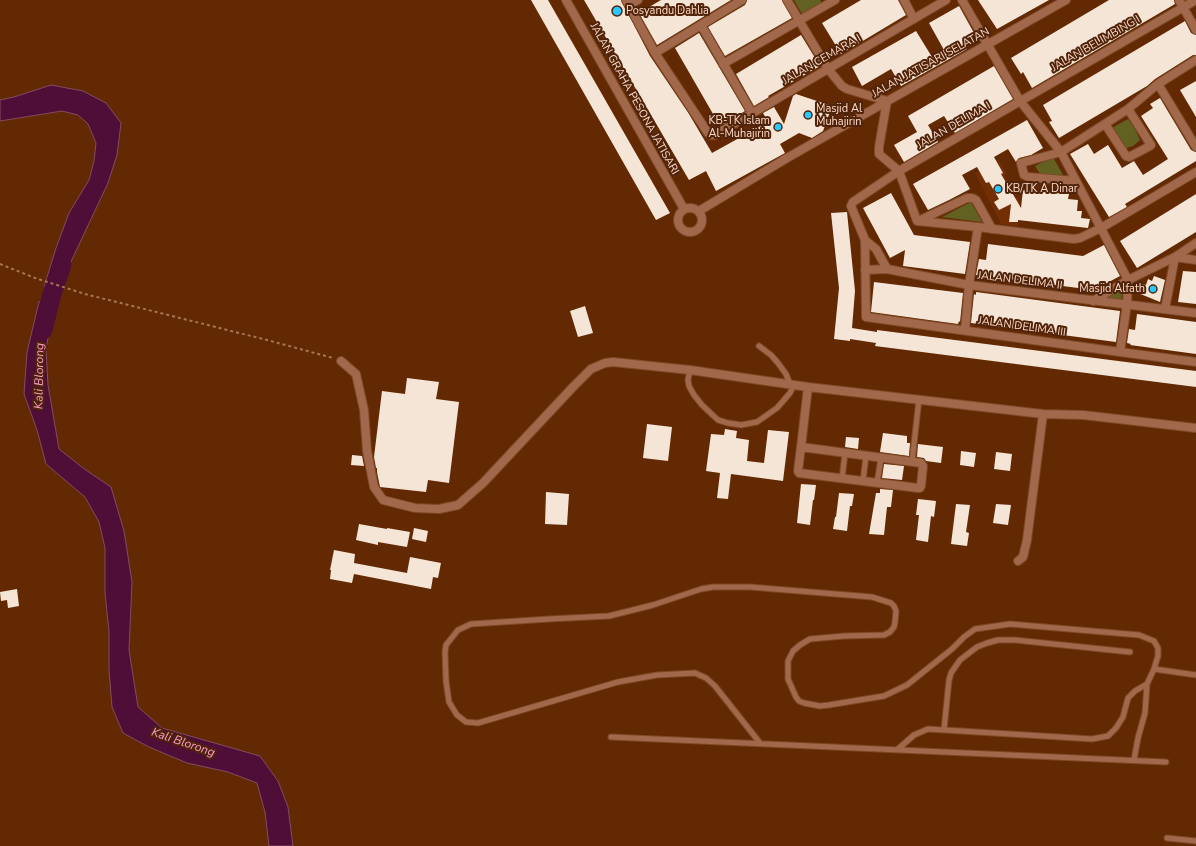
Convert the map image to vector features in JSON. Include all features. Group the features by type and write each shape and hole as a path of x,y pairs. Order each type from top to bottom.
{"street":[{"name":"JALAN GRAHA PESONA JATISARI","path":"566,0 684,209"},
{"path":"638,0 627,3 655,53 742,0"},
{"path":"788,0 828,69 842,86 887,101 879,154 900,171 918,221"},
{"path":"723,64 800,20 826,2 835,0"},
{"path":"904,0 914,19"},
{"name":"JALAN CEMARA I","path":"655,53 708,133 715,135 946,0"},
{"path":"962,0 1020,101 1061,152 1128,280 1127,304 1120,352"},
{"name":"JALAN JATISARI SELATAN","path":"699,212 787,158 1066,0"},
{"name":"JALAN BELIMBING I","path":"1020,101 1181,4 1196,0"},
{"path":"1181,4 1196,30"},
{"path":"701,25 752,113"},
{"path":"1076,181 1028,177 1024,175 1021,165 1022,163 1061,152 1128,109 1158,84 1196,60"},
{"path":"1158,84 1196,147"},
{"name":"JALAN DELIMA I","path":"865,240 851,206 853,202 900,171 1020,101"},
{"path":"1104,124 1126,156 1129,157 1150,146 1151,145 1128,109"},
{"path":"918,221 1074,239 1080,238 1101,228 1196,172"},
{"path":"918,221 967,198 972,198 976,200 992,229"},
{"path":"692,207 699,212 702,219 702,224 697,230 688,232 681,228 678,216 684,209 692,207"},
{"name":"JALAN DELIMA II","path":"978,227 969,285 1196,313"},
{"path":"865,240 876,249 887,269"},
{"path":"865,240 866,317 965,330"},
{"path":"1093,301 1128,280 1175,257 1196,243"},
{"path":"1175,257 1196,260"},
{"path":"1165,309 1175,257"},
{"path":"865,270 887,269 969,285"},
{"name":"JALAN DELIMA III","path":"969,285 965,330 1196,362"},
{"path":"342,361 356,374 364,410 367,451 374,487 383,500 415,508 439,509 458,505 483,483 591,369 605,363 613,362 690,370 808,387 1043,414 1083,415 1196,428"},
{"path":"801,447 923,464 920,488 799,473 798,471 808,387"},
{"path":"1018,561 1023,557 1027,540 1043,414"}],"lane":[{"path":"690,370 688,380 689,386 694,395 718,420 741,425 757,422 777,408 790,393 792,384 778,363 771,355 759,346"},
{"path":"912,462 919,399"},
{"path":"842,478 845,453"},
{"path":"863,481 866,456"},
{"path":"877,483 881,458"},
{"path":"760,743 715,686 706,678 695,673 657,674 618,682 478,724 466,722 457,715 449,702 446,680 446,645 458,630 471,624 609,616 653,605 701,589 713,587 750,587 872,597 894,606 896,611 894,627 890,632 884,635 810,639 800,644 794,651 788,661 788,679 796,697 799,701 804,703 820,706 884,696 907,685 975,629 1010,624 1139,635 1154,641 1158,648 1158,656 1147,684 1145,712 1134,760"},
{"path":"944,730 951,673 960,660 977,647 998,640 1015,640 1130,652"},
{"path":"1154,669 1196,675"},
{"path":"898,749 914,735 928,729 1092,739 1108,736 1116,728 1122,718 1128,698 1135,691 1147,684"},
{"path":"611,737 1166,762"},
{"path":"1167,838 1196,841"}],"path":[{"path":"0,264 35,278 85,294 260,338 342,361"}],"shaded area":[{"path":"794,0 820,0 822,3 802,14"},
{"path":"1128,119 1140,140 1133,146 1126,148 1112,128"},
{"path":"1053,157 1063,175 1042,177 1035,166"},
{"name":"KB/TK A Dinar","path":"998,159 1007,174 1004,176 1020,202 1018,228 1001,224 975,173"},
{"path":"971,202 982,222 942,217"},
{"path":"1123,287 1121,302 1103,300"}],"water":[{"path":"51,85 83,91 106,103 121,123 117,155 108,183 68,268 62,291 44,287 69,213 89,180 94,161 96,143 88,124 78,115 62,111 0,121 0,100"},
{"path":"39,302 54,305 46,349 48,385 59,449 111,487 124,531 132,582 129,650 138,707 162,728 260,756 278,781 288,807 293,846 269,846 265,812 257,783 228,772 187,763 149,747 123,733 112,707 109,670 109,631 105,593 105,548 99,522 85,497 46,464 37,430 24,394 27,352"}],"building":[{"path":"531,0 548,0 670,213 656,220"},
{"path":"584,0 621,0 650,56 689,114 712,153 768,122 763,113 774,107 784,124 793,96 796,94 832,106 823,131 812,138 799,133 780,144 785,153 716,191 706,171 689,180"},
{"path":"661,0 731,0 657,45 639,13"},
{"path":"747,0 782,0 792,18 725,56 708,27 745,5"},
{"path":"861,0 898,0 906,15 841,54 822,23"},
{"path":"978,0 1049,0 997,29"},
{"path":"1109,0 1174,0 1175,4 1032,88 1023,72 1021,74 1011,58"},
{"path":"959,6 974,33 962,40 967,49 901,86 891,69 862,86 852,67 916,31 932,57 944,50 929,23"},
{"path":"1185,21 1191,33 1196,35 1196,55 1193,55 1155,79 1147,86 1059,138 1049,122 1052,121 1043,105"},
{"path":"699,33 745,111 720,126 675,48"},
{"path":"801,35 820,66 768,96 769,97 754,106 736,74"},
{"path":"994,66 1013,99 955,133 944,116 928,125 938,142 904,162 894,145 917,132 908,116"},
{"path":"1196,81 1196,117 1180,90"},
{"path":"1160,98 1191,150 1196,152 1196,161 1125,204 1127,207 1109,217 1070,154 1088,144 1094,154 1108,145 1122,168 1134,161 1143,175 1168,159 1141,116 1153,108 1150,104"},
{"path":"1027,120 1043,148 1031,155 1019,158 1016,162 1008,149 994,157 1003,173 1001,174 1021,208 1023,190 1039,192 1039,190 1069,194 1068,199 1078,200 1077,211 1082,211 1081,218 1090,219 1088,228 1018,220 1018,222 1009,222 1011,204 999,210 994,202 999,199 989,182 986,183 977,167 962,175 970,189 928,210 913,184"},
{"path":"891,193 914,235 970,242 965,274 903,266 905,250 890,258 863,208"},
{"path":"1196,194 1196,232 1137,268 1120,241"},
{"path":"847,212 855,291 852,328 1196,371 1196,387 875,346 876,343 850,339 850,341 834,339 839,288 831,213"},
{"path":"988,244 1083,256 1104,245 1120,276 1094,290 976,275 979,259 986,260"},
{"path":"1183,271 1196,272 1196,304 1178,302"},
{"name":"Masjid Alfath","path":"1154,276 1165,280 1160,302 1138,293 1142,284 1146,285 1148,279 1152,281"},
{"path":"874,282 963,293 960,322 959,321 958,324 871,312"},
{"path":"976,292 1120,311 1116,342 971,323 974,294 976,295"},
{"path":"585,306 593,333 578,337 570,311"},
{"path":"1137,314 1196,322 1196,354 1130,345 1131,344 1127,343 1129,329 1135,330"},
{"path":"407,378 439,382 436,399 459,402 449,483 428,480 426,492 380,487 374,457 382,391 405,394"},
{"path":"647,424 672,427 668,461 643,458"},
{"path":"725,429 737,431 736,438 749,440 747,461 764,463 768,430 789,432 783,481 731,474 728,499 717,498 720,473 706,471 711,434 724,435"},
{"path":"883,433 907,436 907,443 910,443 909,456 880,452"},
{"path":"846,437 859,438 858,449 845,447"},
{"path":"918,444 943,447 941,463 926,461 924,458 917,457"},
{"path":"961,451 976,453 974,467 960,465"},
{"path":"996,452 1012,454 1010,471 994,469"},
{"path":"352,455 362,456 364,466 351,465"},
{"path":"884,464 904,466 902,480 882,478"},
{"path":"801,484 816,485 810,525 797,523"},
{"path":"880,489 893,490 891,507 887,507 884,535 869,534 876,493 880,493"},
{"path":"546,492 569,494 567,525 545,524"},
{"path":"839,493 854,494 852,506 850,506 847,531 833,529"},
{"path":"918,499 936,501 934,517 931,516 928,542 916,540 919,515 916,515"},
{"path":"956,504 970,505 966,532 969,533 967,546 951,544"},
{"path":"996,504 1011,505 1008,525 993,523"},
{"path":"359,524 410,532 407,547 378,542 378,545 356,540"},
{"path":"414,528 428,531 426,542 412,539"},
{"path":"334,550 355,554 354,563 407,573 410,557 441,563 438,578 433,577 431,589 354,574 352,583 330,579 330,570"},
{"path":"17,589 19,606 8,608 7,600 1,601 0,592"}],"waterway":[{"name":"Kali Blorong","path":"43,330 52,294 62,265"}],"place":[{"name":"Posyandu Dahlia","path":"617,11"},
{"name":"Masjid Al Muhajirin","path":"808,115"},
{"name":"KB-TK Islam Al-Muhajirin","path":"778,127"},
{"name":"KB/TK A Dinar","path":"998,189"},
{"name":"Masjid Alfath","path":"1153,289"}]}
